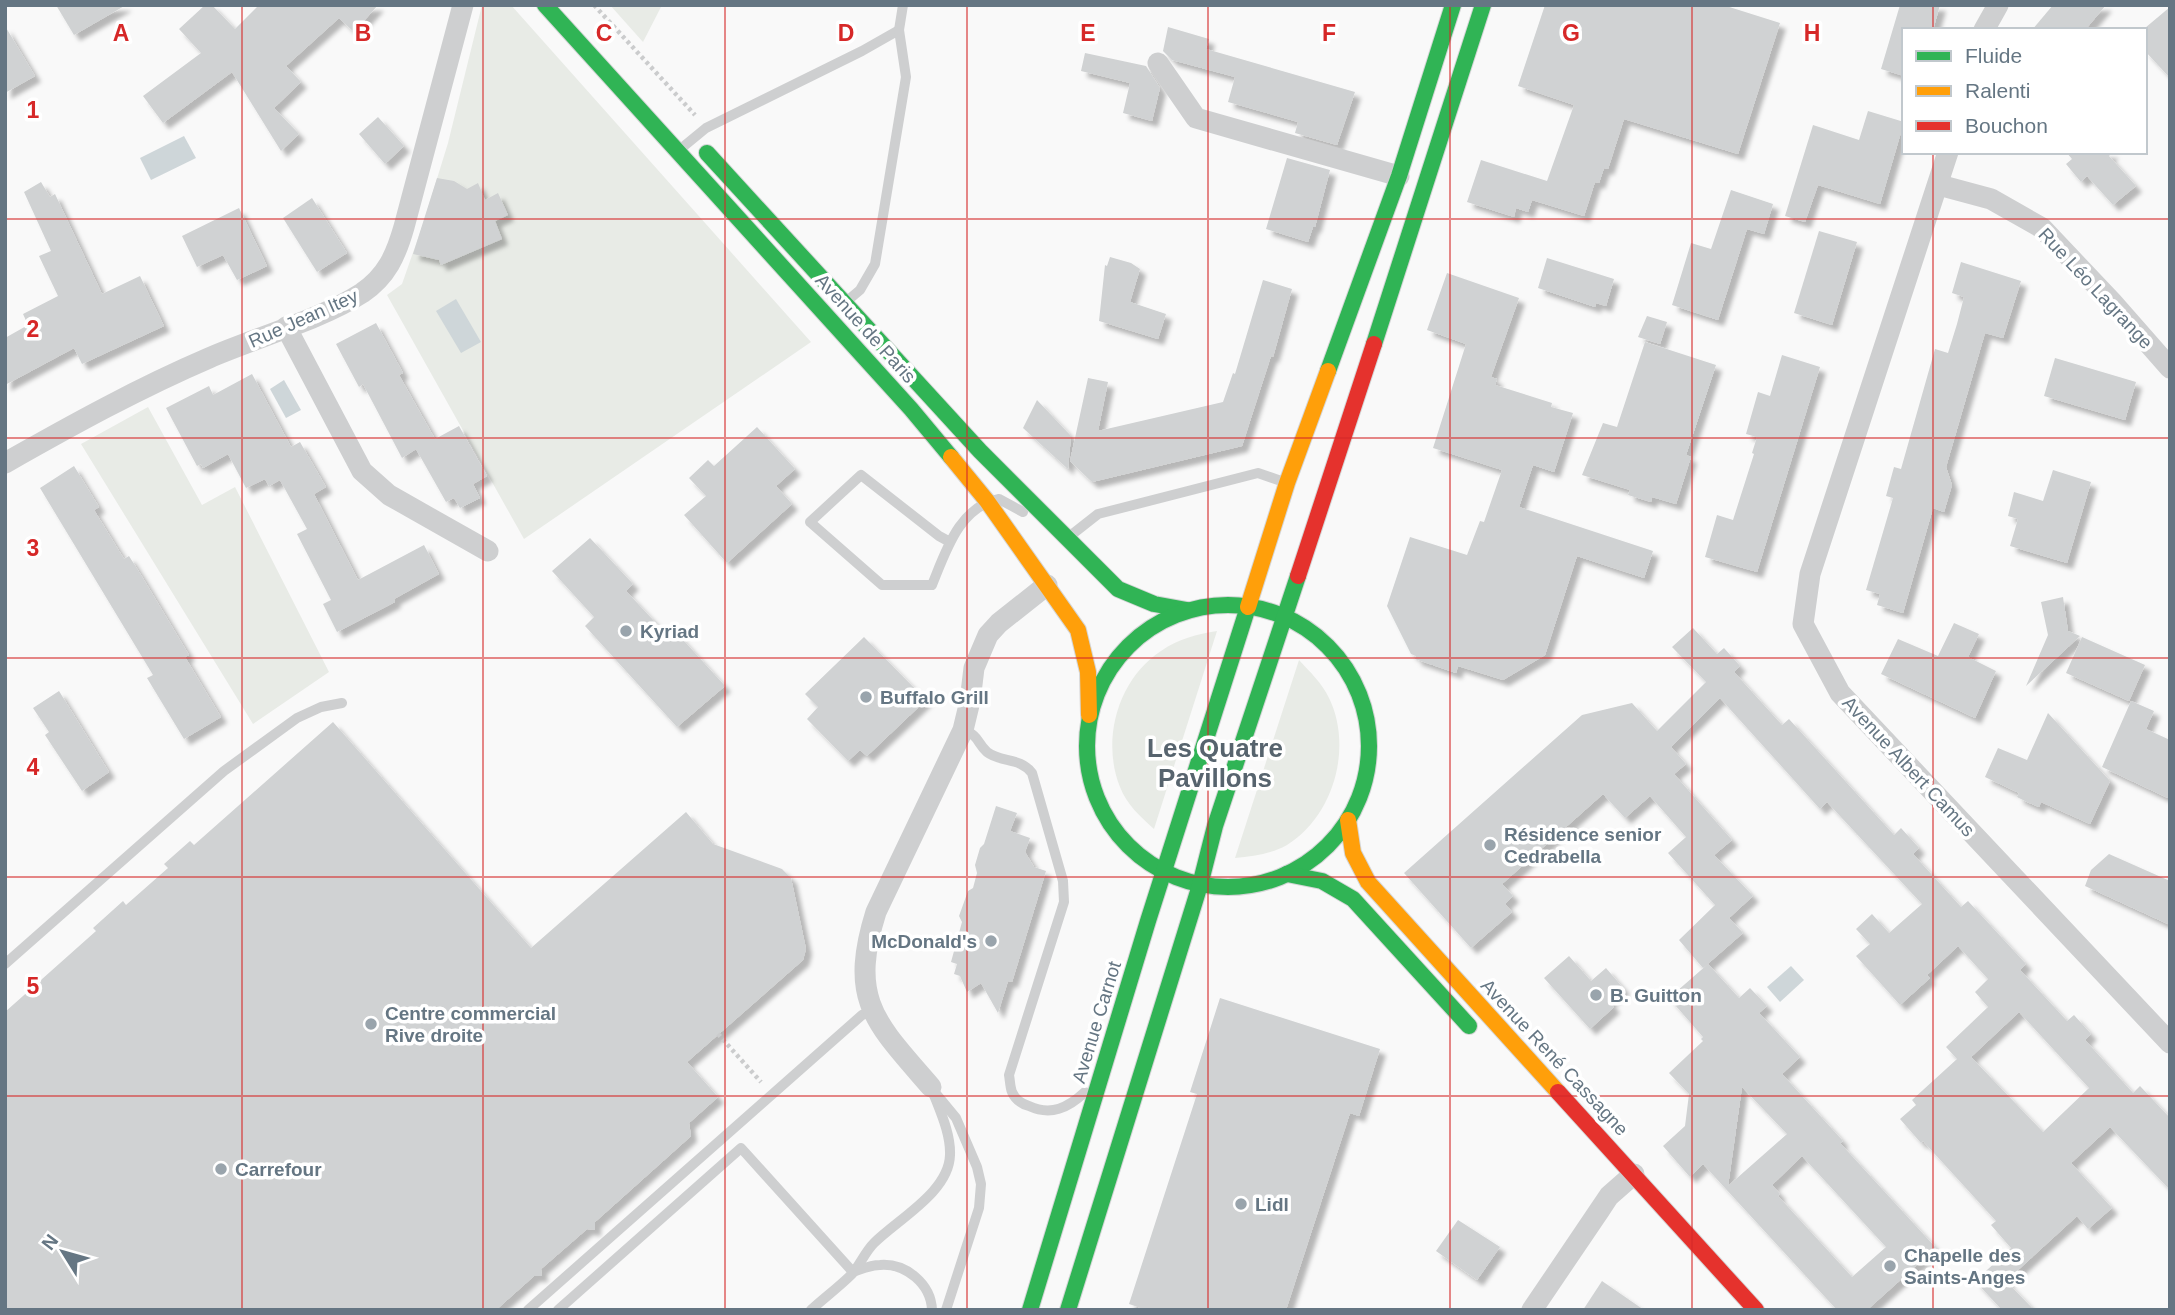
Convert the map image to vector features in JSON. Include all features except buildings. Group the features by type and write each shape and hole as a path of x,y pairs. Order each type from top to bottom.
{"main road":[{"name":"Avenue de Paris","path":"545,5 911,409 987,501 1078,630 1087,653 1091,678 1090,715"},
{"name":"Avenue Carnot","path":"1030,1310 1202,748 1287,482 1399,176 1453,5"},
{"path":"1068,1310 1230,780 1427,184 1483,5"},
{"name":"Avenue de Paris","path":"688,132 980,451 1069,537 1121,592 1154,604 1187,610"},
{"path":"1218,605 1249,606 1285,616 1325,643 1354,681 1368,727 1366,776 1359,799 1348,820 1331,842 1311,860 1266,882 1222,887 1200,885 1164,873 1126,845 1111,827 1091,785 1087,762 1090,715 1102,680 1124,649 1153,626 1187,610 1218,605"},
{"name":"Avenue René Cassagne","path":"1348,820 1349,843 1357,865 1368,882 1505,1036 1623,1184 1756,1310"},
{"path":"1287,874 1314,877 1335,885 1353,899 1481,1039"}],"street":[{"name":"Rue Jean Itey","path":"5,463 118,399 340,305 363,292 382,275 395,257 463,5"},
{"path":"1985,28 1998,5"},
{"path":"1158,63 1196,118 1399,176"},
{"name":"Avenue Albert Camus","path":"1947,154 1810,574 1803,624 1840,693 2170,1043"},
{"name":"Rue Léo Lagrange","path":"1939,185 1991,199 2042,228 2170,368"},
{"path":"286,327 362,471 389,495 488,551"},
{"path":"930,1087 892,1041 872,1011 865,988 867,941 876,912 963,730 974,668 988,635 1047,585"},
{"path":"1532,1310 1599,1210 1623,1184"}],"lane":[{"path":"827,318 860,289 875,264 906,76 899,30 903,5"},
{"path":"678,151 688,132 706,128 899,30"},
{"path":"950,542 861,475 810,522 882,585 932,585 950,542 967,518 987,501 999,499 1013,505 1042,527 1069,537 1098,514 1245,476 1258,473 1287,482"},
{"path":"5,964 224,771 297,718 321,707 342,703"},
{"path":"963,730 975,734 987,751 1021,763 1032,773 1063,881 1064,902 1009,1075 1012,1093 1021,1103 1039,1111 1056,1111 1072,1104 1100,1079"},
{"path":"528,1310 862,1016 872,1011"},
{"path":"811,1310 853,1272 873,1244 924,1200 947,1170 949,1144 930,1087"},
{"path":"930,1087 956,1118 977,1167 981,1184 979,1208 946,1310"},
{"path":"558,1310 741,1147 853,1272"},
{"path":"853,1272 881,1264 908,1271 925,1288 932,1300 932,1310"}],"path":[{"path":"718,1034 773,1095"}],"shaded area":[{"path":"482,5 511,5 811,342 524,539 387,295 402,284 423,224 448,143"},
{"path":"610,5 662,5 643,42"},
{"path":"184,136 196,158 151,180 140,158"},
{"path":"456,299 481,342 461,353 436,311"},
{"path":"284,380 301,410 286,418 270,389"},
{"path":"148,407 202,505 235,487 329,672 253,724 81,444"},
{"path":"1217,631 1154,829 1130,805 1120,787 1112,750 1117,712 1134,677 1146,663 1174,643"},
{"path":"1299,660 1323,687 1336,717 1339,758 1335,779 1317,817 1287,845 1275,851 1235,858"},
{"path":"1791,966 1804,980 1780,1002 1767,987"}],"traffic: fast":[{"path":"545,5 911,409 951,457"},
{"path":"1328,371 1399,176 1453,5"},
{"path":"1374,344 1483,5"},
{"path":"707,153 980,451 1118,589 1154,604 1187,610"},
{"path":"1068,1310 1200,885 1215,826 1298,576"},
{"path":"1228,605 1256,608 1282,616 1306,629 1328,646 1345,668 1358,692 1366,718 1369,746 1366,774 1358,800 1345,824 1328,846 1306,863 1282,876 1256,884 1228,887 1200,884 1174,876 1150,863 1128,846 1111,824 1098,800 1090,774 1087,746 1090,718 1098,692 1111,668 1128,646 1150,629 1174,616 1200,608 1228,605"},
{"path":"1030,1310 1148,921 1248,607"},
{"path":"1287,874 1322,881 1353,899 1469,1026"}],"traffic: slow":[{"path":"1248,607 1287,483 1328,371"},
{"path":"951,457 987,501 1078,630 1088,672 1089,715"},
{"path":"1348,820 1353,853 1368,882 1558,1092"}],"traffic: jam":[{"path":"1298,576 1374,344"},
{"path":"1558,1092 1756,1310"}],"place":[{"name":"Kyriad","path":"626,631"},
{"name":"Buffalo Grill","path":"866,697"},
{"name":"Résidence senior Cedrabella","path":"1490,845"},
{"name":"McDonald's","path":"991,941"},
{"name":"B. Guitton","path":"1596,995"},
{"name":"Centre commercial Rive droite","path":"371,1024"},
{"name":"Carrefour","path":"221,1169"},
{"name":"Lidl","path":"1241,1204"},
{"name":"Chapelle des Saints-Anges","path":"1890,1266"}],"district":[{"name":"Les Quatre Pavillons","path":"1215,763"}]}
